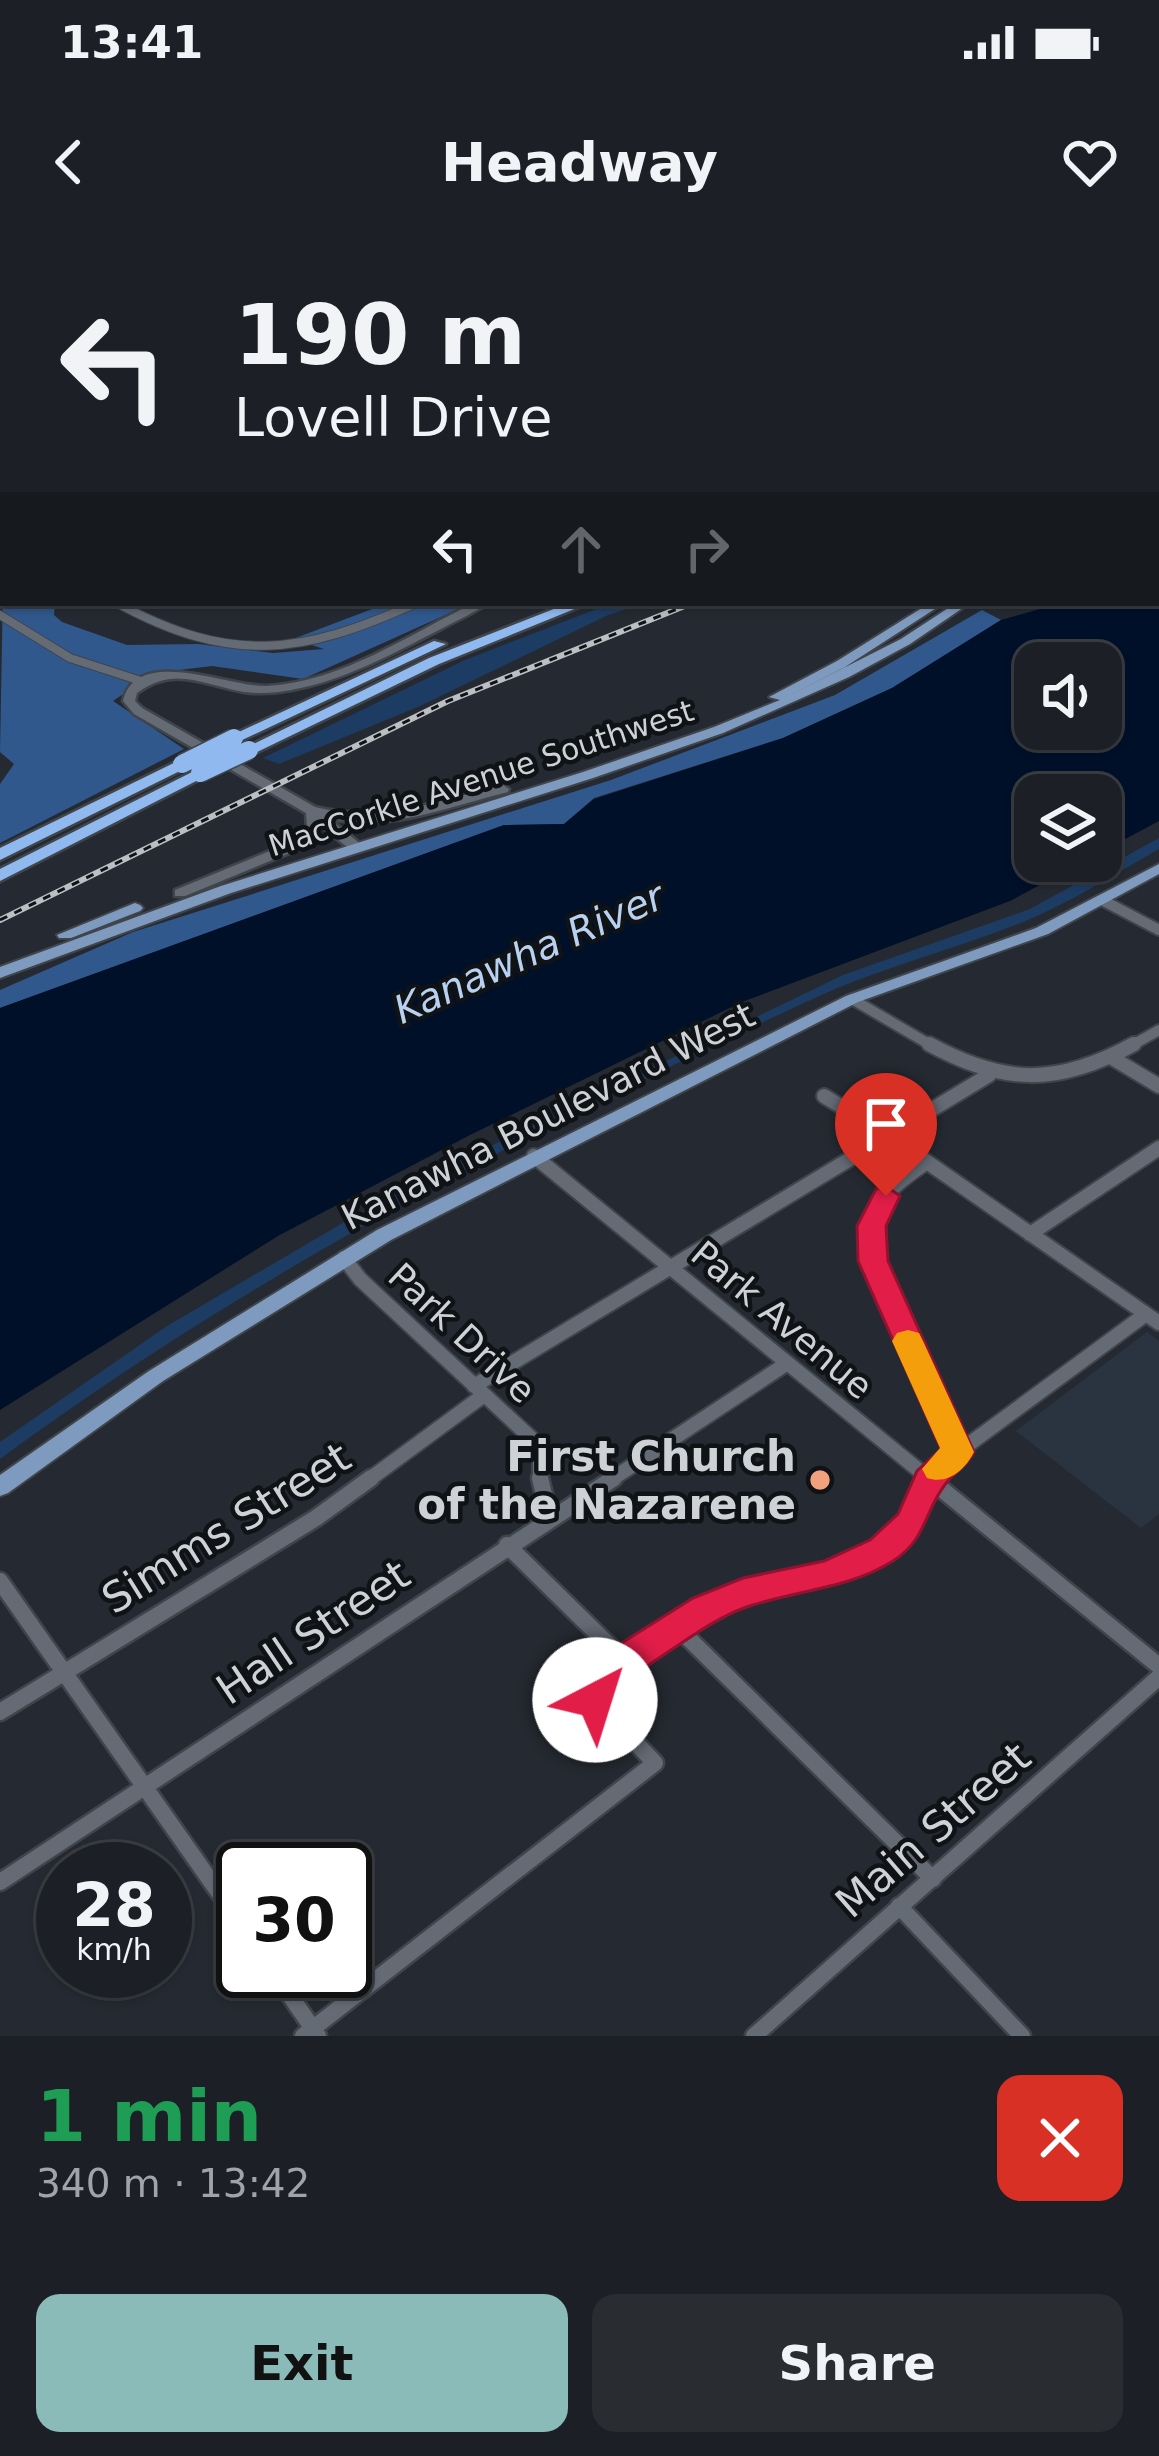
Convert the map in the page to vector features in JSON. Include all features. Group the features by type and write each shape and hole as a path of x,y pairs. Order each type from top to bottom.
{"highway":[{"path":"0,855 412,655 538,606"},
{"path":"0,876 434,661 574,606"}],"main road":[{"path":"351,843 312,811 138,711 129,697 144,682 184,673 246,689 303,685 476,606"},
{"name":"MacCorkle Avenue Southwest","path":"0,973 503,789 747,710 841,664 933,606"},
{"name":"MacCorkle Avenue Southwest","path":"0,961 180,892 646,755 799,700 917,637 960,606"},
{"path":"312,811 356,822 380,821 503,789"},
{"path":"180,892 304,842 314,828 312,811"},
{"name":"Kanawha Boulevard West","path":"0,1486 156,1376 344,1258 534,1156 852,999 1003,946 1102,901 1159,868"}],"street":[{"path":"122,606 137,616 200,636 281,646 328,640 409,606"},
{"path":"0,615 70,658 144,682"},
{"path":"1102,901 1159,930"},
{"path":"852,999 988,1075 1041,1078 1114,1059 1159,1030"},
{"path":"1114,1059 1159,1086"},
{"name":"Simms Street","path":"0,1712 316,1518 479,1391 671,1266 988,1075"},
{"path":"289,1998 311,2034 656,1763 595,1700 600,1683 625,1660 724,1599 829,1574 883,1550 911,1522 929,1480 958,1452 1152,1318 891,1137 824,1096"},
{"path":"1030,1234 1159,1148"},
{"name":"Park Avenue","path":"534,1156 1159,1666"},
{"path":"927,1162 886,1196 872,1226 870,1247 882,1285 958,1452"},
{"name":"Park Drive","path":"344,1258 360,1280 537,1446 538,1498 550,1519"},
{"name":"Hall Street","path":"0,1882 786,1364"},
{"path":"507,1545 625,1660"},
{"path":"0,1581 216,1887"},
{"path":"677,1628 933,1879"},
{"name":"Main Street","path":"754,2036 1159,1678"},
{"path":"899,1906 1022,2036"}],"shaded area":[{"path":"3,606 55,606 54,615 62,622 127,645 198,644 273,653 324,649 293,639 380,606 465,606 303,679 212,666 154,673 113,701 184,749 0,843 0,784 14,764 0,752"},
{"path":"604,606 636,606 420,706 279,764 263,758 465,660"},
{"path":"982,610 1001,620 892,688 783,738 594,798 564,824 504,825 0,1008 0,990 133,932 611,780 835,695"},
{"path":"1159,838 1159,849 1122,871 1122,858"},
{"path":"1079,882 1102,882 998,932 819,996 502,1151 195,1326 0,1459 0,1442 167,1326 394,1193 843,975 1030,909"},
{"path":"1147,1332 1159,1341 1159,1514 1141,1528 1016,1431"}],"water":[{"name":"Kanawha River","path":"1050,606 1159,606 1159,821 1122,841 1122,774 1014,774 1014,882 1045,882 1010,901 742,1002 470,1135 278,1236 0,1410 0,1008 504,825 564,824 594,799 783,738 892,688 1001,620"}],"railway":[{"path":"0,920 448,701 685,606"}],"slow traffic":[{"path":"908,1341 958,1452 939,1469"}],"place":[{"name":"First Church of the Nazarene","path":"820,1480"}],"route":[{"path":"595,1700 600,1683 625,1660 724,1599 829,1574 883,1550 911,1522 929,1480 958,1452 873,1261 872,1226 886,1196"}]}
